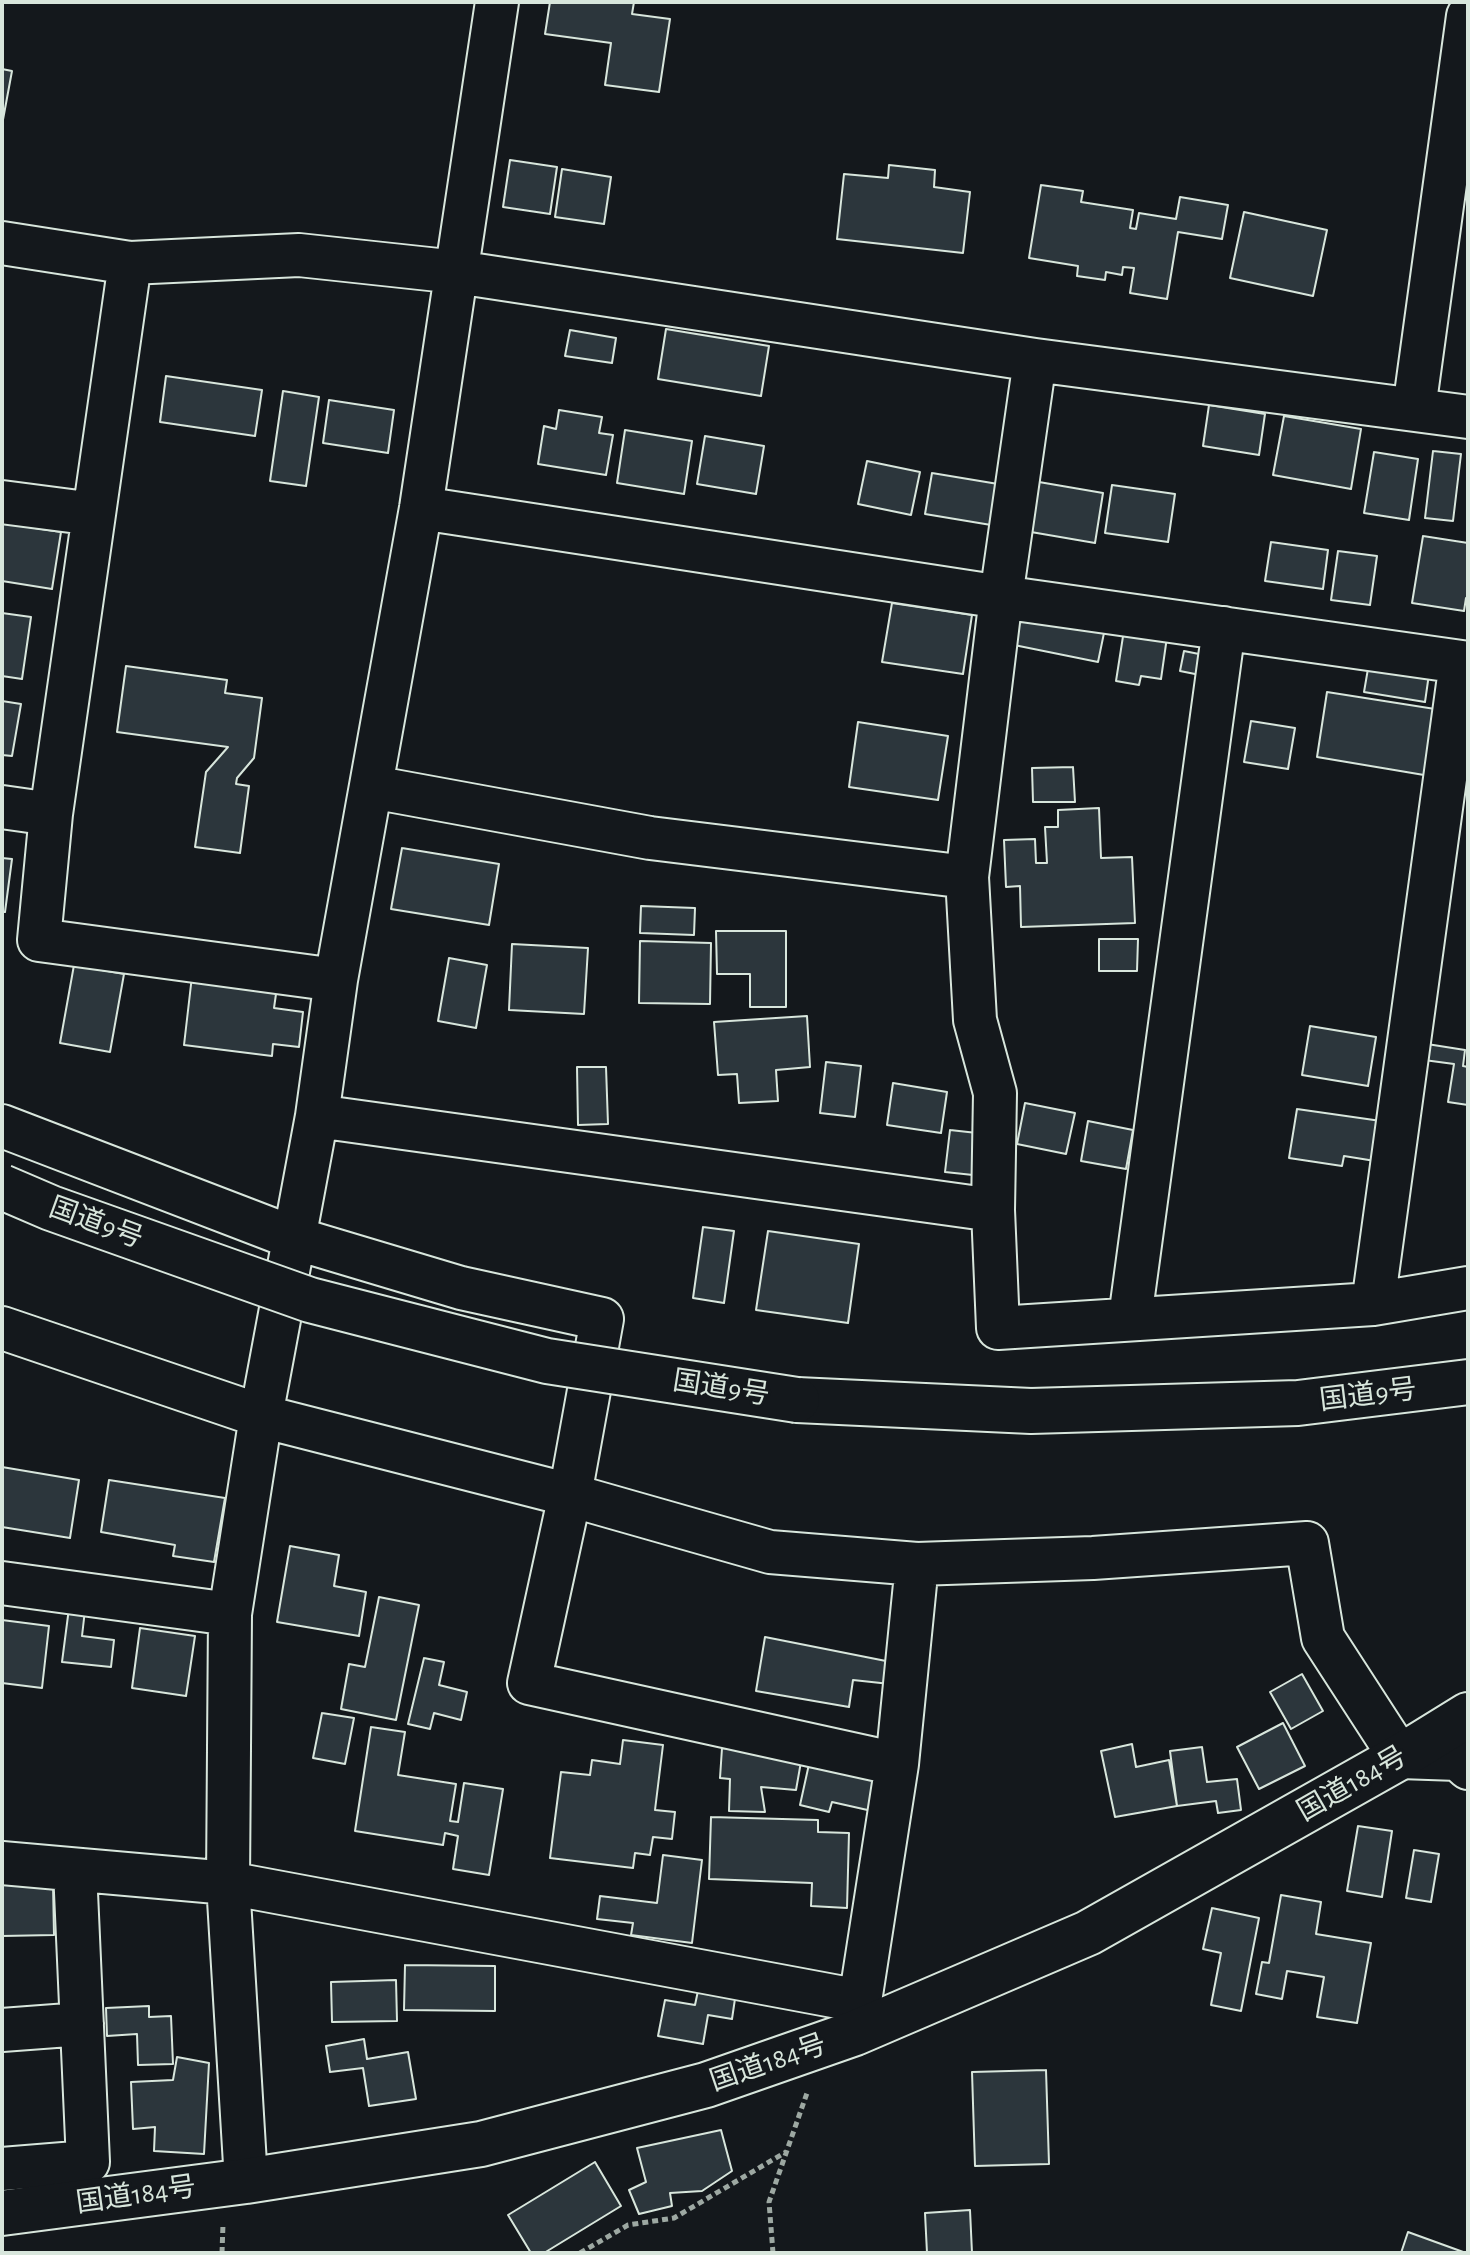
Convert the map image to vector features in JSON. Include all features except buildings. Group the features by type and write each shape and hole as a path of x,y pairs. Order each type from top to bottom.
{"highway":[{"name":"国道9号","path":"2,1187 51,1208 310,1300 547,1361 797,1400 1031,1411 1298,1403 1468,1382"},
{"name":"国道184号","path":"2,2213 246,2181 481,2144 706,2085 846,2026 1088,1933 1400,1757 1468,1715"}],"street":[{"path":"246,2181 228,1883 230,1614 261,1416 317,1116 336,980 421,508 497,2"},
{"path":"1414,409 1468,16"},
{"path":"2,243 130,263 299,255 457,272 1035,360 1468,417"},
{"path":"130,263 51,814 39,940 336,980"},
{"path":"1035,360 1001,597 967,877 975,1020 995,1093 993,1210 998,1328 1373,1304 1468,1288"},
{"path":"2,502 94,514"},
{"path":"421,508 1001,597 1464,663 1373,1304"},
{"path":"1130,1318 1224,628"},
{"path":"372,787 650,838 967,877"},
{"path":"2,807 51,814"},
{"path":"317,1116 993,1210"},
{"path":"2,1126 294,1238 461,1288 602,1319 570,1495 529,1683 897,1764"},
{"path":"2,1328 261,1416 570,1495 770,1552 917,1564 1093,1558 1307,1543 1323,1638 1400,1757 1458,1759 1468,1768"},
{"path":"2,1863 228,1883 846,2026 897,1764 917,1564"},
{"path":"2,1583 230,1614"},
{"path":"2,2169 88,2162 75,1870"},
{"path":"2,2030 82,2024"}],"path":[{"path":"773,2253 769,2202 786,2152 846,2026"},
{"path":"580,2253 628,2225 674,2218 786,2152"}]}
